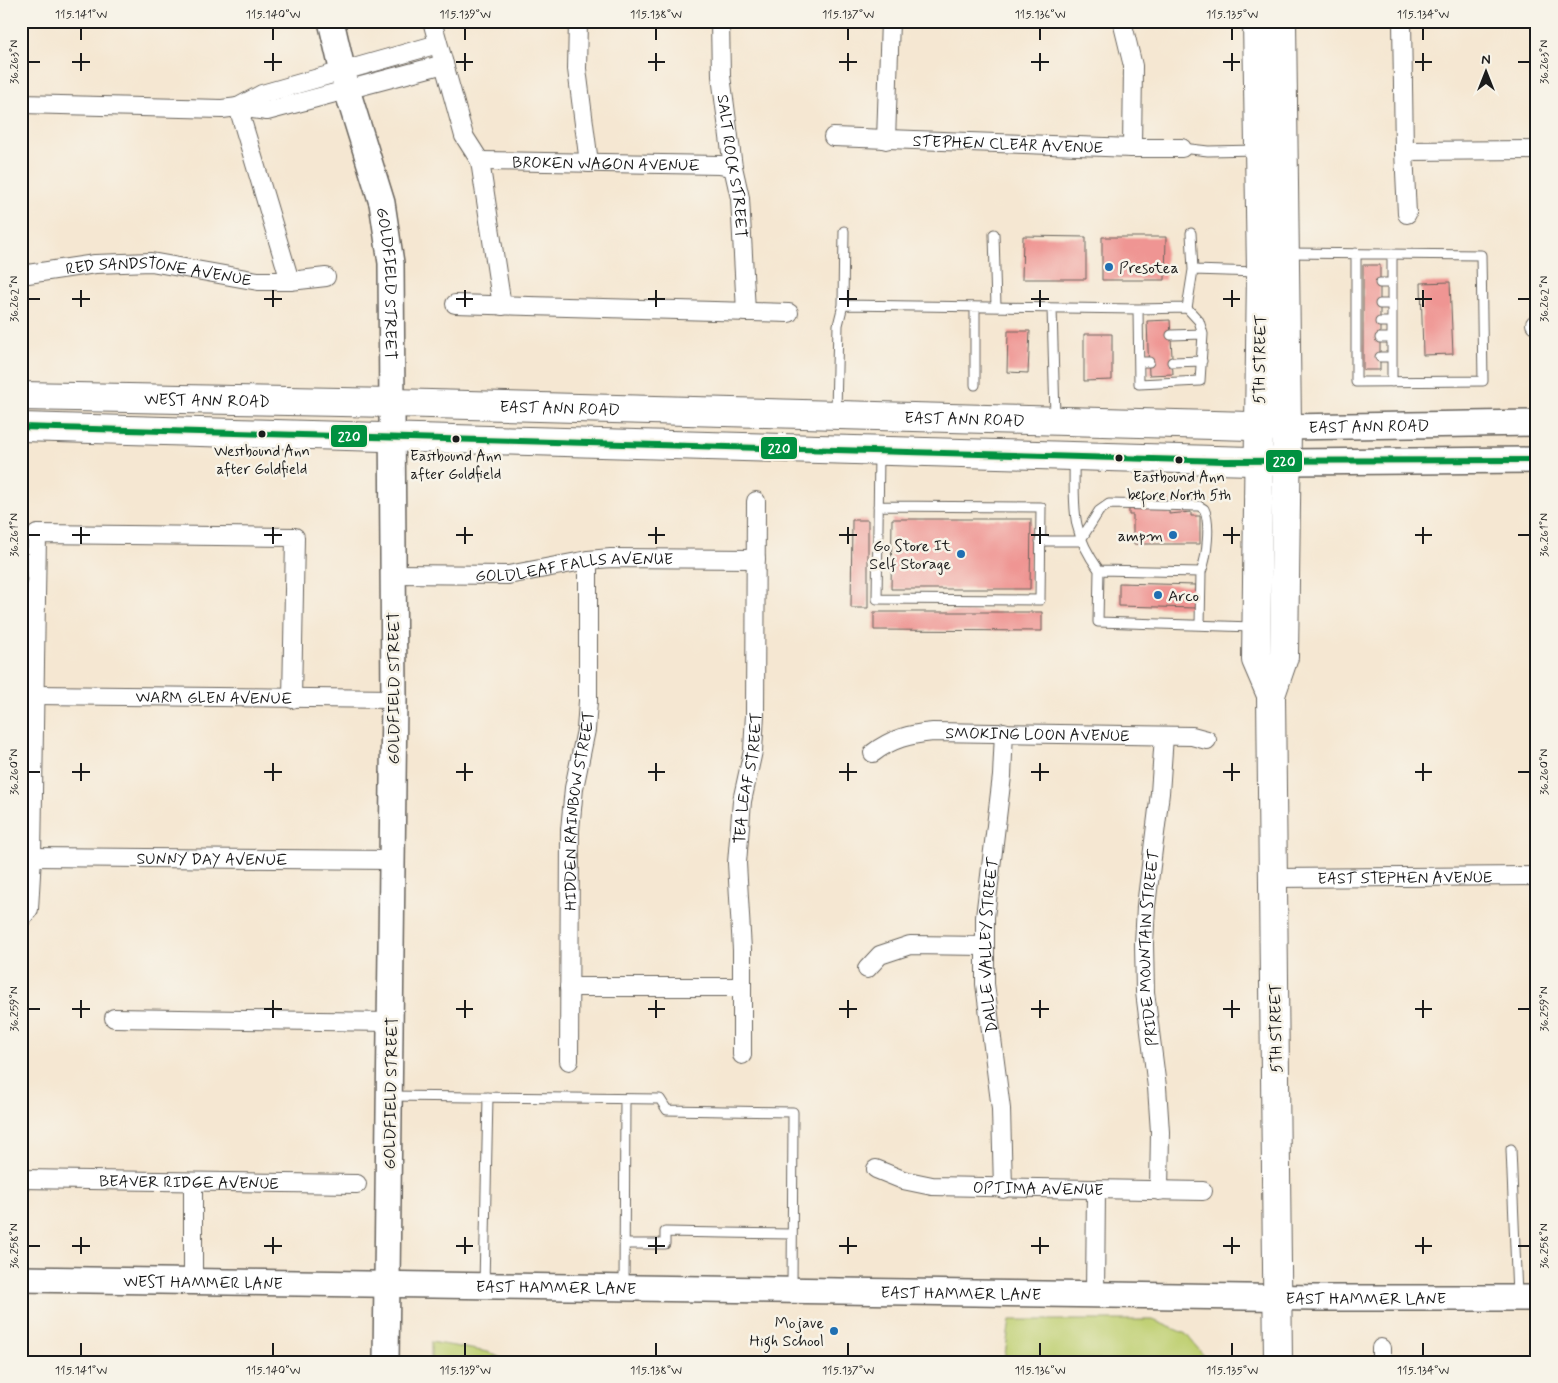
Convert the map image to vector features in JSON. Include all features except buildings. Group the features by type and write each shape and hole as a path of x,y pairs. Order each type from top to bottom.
{"main road":[{"name":"5TH STREET","path":"1257,21 1261,272 1257,462 1256,660 1271,695"},
{"path":"1270,21 1283,72"},
{"name":"5TH STREET","path":"1278,1362 1271,695 1284,657 1287,427 1282,21"},
{"name":"WEST ANN ROAD","path":"21,396 393,403"},
{"name":"EAST ANN ROAD","path":"393,403 1258,428 1287,427"},
{"path":"739,447 824,434 833,428 836,415"},
{"name":"WEST ANN ROAD","path":"21,427 393,438"},
{"name":"EAST ANN ROAD","path":"393,438 1287,462"}],"street":[{"name":"GOLDFIELD STREET","path":"332,21 344,80 382,203 392,263 394,699 386,1362"},
{"path":"432,21 464,136 480,161 502,306"},
{"path":"578,21 577,69 589,163"},
{"name":"SALT ROCK STREET","path":"720,21 721,76 733,167 740,198 746,312"},
{"path":"886,140 890,21"},
{"path":"1122,21 1133,66 1132,148"},
{"path":"1402,21 1407,214"},
{"path":"21,104 222,109 238,107 267,111 344,80 398,54 438,44"},
{"path":"344,80 404,74 444,64"},
{"path":"238,107 290,281"},
{"name":"STEPHEN CLEAR AVENUE","path":"833,137 1132,148 1182,148"},
{"path":"1404,151 1537,150"},
{"name":"BROKEN WAGON AVENUE","path":"480,161 720,165 733,167"},
{"name":"RED SANDSTONE AVENUE","path":"21,274 95,264 151,262 258,281 290,281 326,277"},
{"path":"455,304 789,313"},
{"name":"EAST ANN ROAD","path":"1287,427 1537,424"},
{"name":"EAST ANN ROAD","path":"1287,462 1537,460"},
{"name":"TEA LEAF STREET","path":"742,1055 738,855 742,801 754,741 756,500"},
{"path":"22,918 29,910 32,857 37,534 295,538 292,699"},
{"name":"GOLDLEAF FALLS AVENUE","path":"393,574 508,575 588,560 611,558 756,559"},
{"name":"HIDDEN RAINBOW STREET","path":"569,1061 570,830 574,788 586,730 588,701 588,560"},
{"name":"WARM GLEN AVENUE","path":"35,695 394,699"},
{"name":"SMOKING LOON AVENUE","path":"873,753 888,741 919,733 1004,732 1192,736 1207,740"},
{"name":"DALLE VALLEY STREET","path":"1003,1189 1001,1109 987,1013 985,918 1002,776 1004,732"},
{"name":"PRIDE MOUNTAIN STREET","path":"1159,1191 1160,1132 1157,1086 1145,992 1144,944 1164,736"},
{"name":"SUNNY DAY AVENUE","path":"32,857 393,860"},
{"name":"EAST STEPHEN AVENUE","path":"1273,878 1537,876"},
{"path":"867,969 880,955 910,945 985,946"},
{"path":"569,987 742,987"},
{"path":"114,1018 391,1022"},
{"name":"OPTIMA AVENUE","path":"876,1169 903,1180 932,1186 1003,1189 1203,1191"},
{"name":"BEAVER RIDGE AVENUE","path":"21,1179 357,1184"},
{"path":"193,1182 193,1282"},
{"path":"1095,1294 1096,1190"},
{"name":"WEST HAMMER LANE","path":"21,1278 386,1284"},
{"name":"EAST HAMMER LANE","path":"386,1284 1278,1297 1527,1298"}],"lane":[{"path":"398,54 404,74"},
{"path":"1182,148 1208,151 1260,150"},
{"path":"836,415 838,325 843,305 844,231"},
{"path":"1187,308 1193,270 1192,233"},
{"path":"994,234 996,307"},
{"path":"1285,253 1356,253 1481,256 1482,381 1356,382 1360,358 1360,283 1356,253"},
{"path":"1392,254 1392,382"},
{"path":"1193,270 1261,272"},
{"path":"1380,283 1392,283"},
{"path":"1380,304 1392,304"},
{"path":"843,305 1187,308 1199,321 1203,334 1200,381 1139,384 1138,362 1143,335 1138,309"},
{"path":"975,307 975,385"},
{"path":"1052,308 1055,421"},
{"path":"1380,322 1392,322"},
{"path":"1171,336 1203,334"},
{"path":"1380,338 1392,338"},
{"path":"1380,357 1392,357"},
{"path":"1172,362 1202,361"},
{"path":"1138,362 1149,362"},
{"path":"878,506 1040,507 1040,600 877,599 878,506 879,451"},
{"path":"1074,456 1075,519 1080,541 1099,570 1098,622 1256,627"},
{"path":"1080,541 1099,511 1109,504 1199,506 1204,509 1207,514 1207,557 1201,572 1200,625"},
{"path":"1040,541 1080,541"},
{"path":"1099,570 1201,572"},
{"path":"390,1096 660,1099 667,1110 793,1112 792,1290"},
{"path":"484,1285 488,1097"},
{"path":"624,1287 625,1099"},
{"path":"1510,1149 1527,1298"},
{"path":"624,1244 664,1244 665,1232 792,1234"}],"green space":[{"path":"1010,1320 1153,1320 1186,1334 1209,1362 1004,1362"},
{"path":"431,1342 488,1352 509,1362 431,1362"}],"transit line":[{"name":"220","path":"21,427 1224,461 1537,460"}],"place":[{"name":"Presotea","path":"1109,267"},
{"name":"Westbound Ann after Goldfield","path":"262,434"},
{"name":"Eastbound Ann after Goldfield","path":"456,439"},
{"name":"Eastbound Ann before North 5th","path":"1179,460"},
{"name":"ampm","path":"1173,535"},
{"name":"Go Store It Self Storage","path":"961,554"},
{"name":"Arco","path":"1158,595"},
{"name":"Mojave High School","path":"834,1331"}]}
